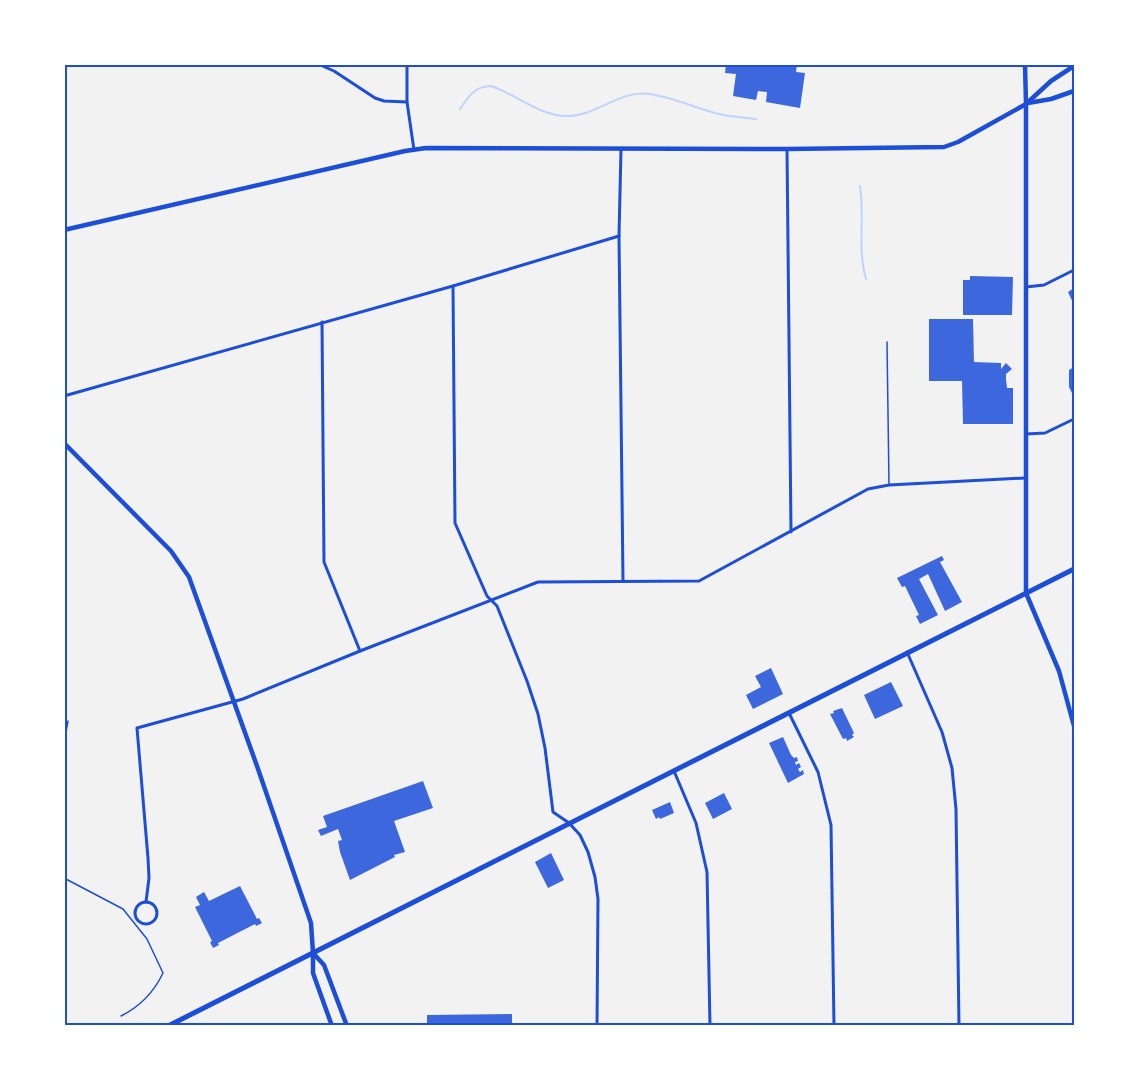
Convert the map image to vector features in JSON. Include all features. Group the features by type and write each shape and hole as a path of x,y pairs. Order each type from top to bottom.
{"main road":[{"path":"168,1026 1074,569"}],"street":[{"path":"318,64 334,71 375,98 384,101 407,102"},
{"path":"407,64 407,102 414,150"},
{"path":"1025,64 1026,593 1059,671 1074,726"},
{"path":"64,230 414,150 944,147 958,142 1026,104 1051,81 1074,66"},
{"path":"1026,104 1074,91"},
{"path":"621,149 619,236 624,581"},
{"path":"787,149 791,532"},
{"path":"64,396 453,286 619,236"},
{"path":"1026,287 1044,285 1074,270"},
{"path":"453,286 455,523 487,596 497,606 538,714 546,748 553,812 569,823 580,835 588,852 597,887 597,1026"},
{"path":"322,322 324,562 360,651"},
{"path":"1026,434 1045,433 1074,418"},
{"path":"64,443 171,551 189,577 235,702 311,923 313,973 332,1025 345,1019"},
{"path":"146,902 149,878 136,728 235,702 538,582 699,581 868,489 889,485 1025,478"},
{"path":"907,652 942,732 952,768 956,809 959,1026"},
{"path":"789,713 818,772 831,825 834,1026"},
{"path":"674,771 696,823 707,872 710,1026"},
{"path":"146,902 153,904 157,913 152,922 146,924 139,921 135,915 139,904 146,902"},
{"path":"313,953 324,965 347,1026"}],"lane":[{"path":"887,342 889,485"}],"path":[{"path":"64,743 68,721"},
{"path":"64,879 123,909 153,949 163,974 157,985 140,1004 121,1016"}],"building":[{"path":"726,64 797,64 796,72 805,73 800,108 766,102 767,92 758,91 756,100 733,96 736,74 725,73"},
{"path":"970,276 1013,277 1012,315 963,315 963,280 970,280"},
{"path":"1074,288 1074,305 1068,292"},
{"path":"929,319 973,319 974,362 1001,363 1001,369 1006,363 1012,369 1006,374 1006,379 1007,388 1013,388 1013,424 963,424 962,381 929,381"},
{"path":"1074,367 1074,397 1069,387 1069,370"},
{"path":"942,556 944,560 940,562 962,602 945,611 928,574 919,579 938,615 920,624 916,616 919,615 905,586 902,587 897,578"},
{"path":"771,668 783,694 753,709 746,695 761,687 755,676"},
{"path":"891,682 903,706 875,719 864,695"},
{"path":"842,708 854,733 852,735 854,737 847,741 846,738 843,739 830,714"},
{"path":"783,737 791,755 794,758 797,757 796,765 799,763 801,767 798,769 800,772 803,770 804,774 788,783 769,743"},
{"path":"423,781 433,808 394,821 405,852 394,855 395,857 350,880 340,852 338,841 342,840 338,829 321,836 318,830 327,827 323,816"},
{"path":"724,793 732,809 713,819 705,803"},
{"path":"670,802 674,813 656,819 652,810"},
{"path":"551,853 564,880 548,888 535,862"},
{"path":"240,886 257,919 259,918 262,923 256,926 255,924 218,943 219,945 213,948 210,942 212,941 195,907 200,905 196,897 204,892 209,901"},
{"path":"512,1014 512,1026 427,1026 427,1015"}],"waterway":[{"path":"460,109 476,90 491,86 537,109 557,115 578,115 628,96 649,94 720,114 756,119"},
{"path":"860,186 861,244 866,279"}]}
